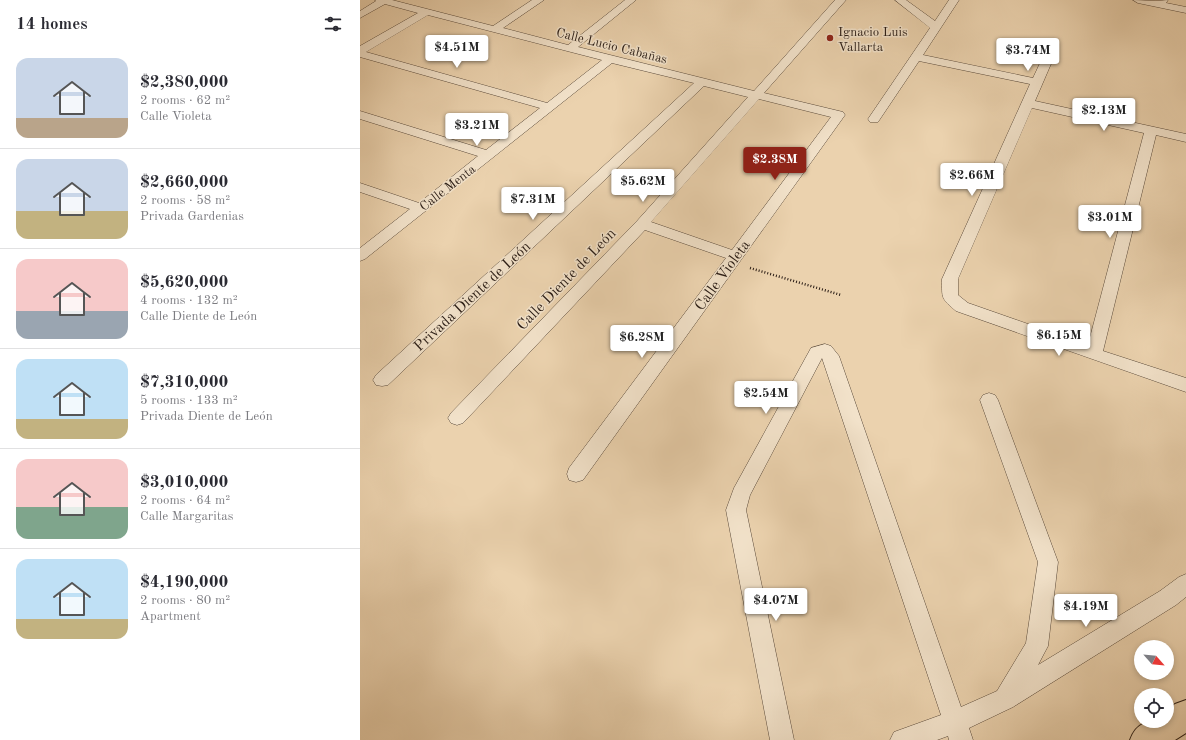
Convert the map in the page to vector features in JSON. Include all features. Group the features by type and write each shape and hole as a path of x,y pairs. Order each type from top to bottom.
{"highway":[{"path":"1145,740 1186,715"}],"street":[{"path":"495,29 539,0"},
{"path":"569,49 631,0"},
{"name":"Calle Diente de León","path":"457,418 642,224 841,0"},
{"path":"900,0 936,28"},
{"path":"874,119 954,0"},
{"path":"1138,0 1162,2 1186,10"},
{"path":"360,15 382,1"},
{"name":"Calle Lucio Cabañas","path":"382,1 426,9 569,49 839,115"},
{"path":"360,52 426,9"},
{"path":"1051,50 950,279 950,297 962,307 1186,385"},
{"path":"360,52 548,107"},
{"path":"917,57 1036,82"},
{"name":"Calle Menta","path":"360,256 610,59"},
{"name":"Privada Diente de León","path":"382,380 702,82"},
{"path":"1027,103 1186,138"},
{"name":"Calle Violeta","path":"576,474 839,115"},
{"path":"360,116 488,155"},
{"path":"1094,354 1151,130"},
{"path":"360,187 420,208"},
{"path":"642,224 733,259"},
{"path":"782,740 736,510 741,494 817,352 825,350 831,356 958,731"},
{"path":"989,400 1048,562 1036,646 1005,699"},
{"path":"902,740 958,731 1005,699 1168,598 1186,584"}],"path":[{"path":"733,259 841,295"}],"place":[{"name":"Ignacio Luis Vallarta","path":"830,38"}]}
